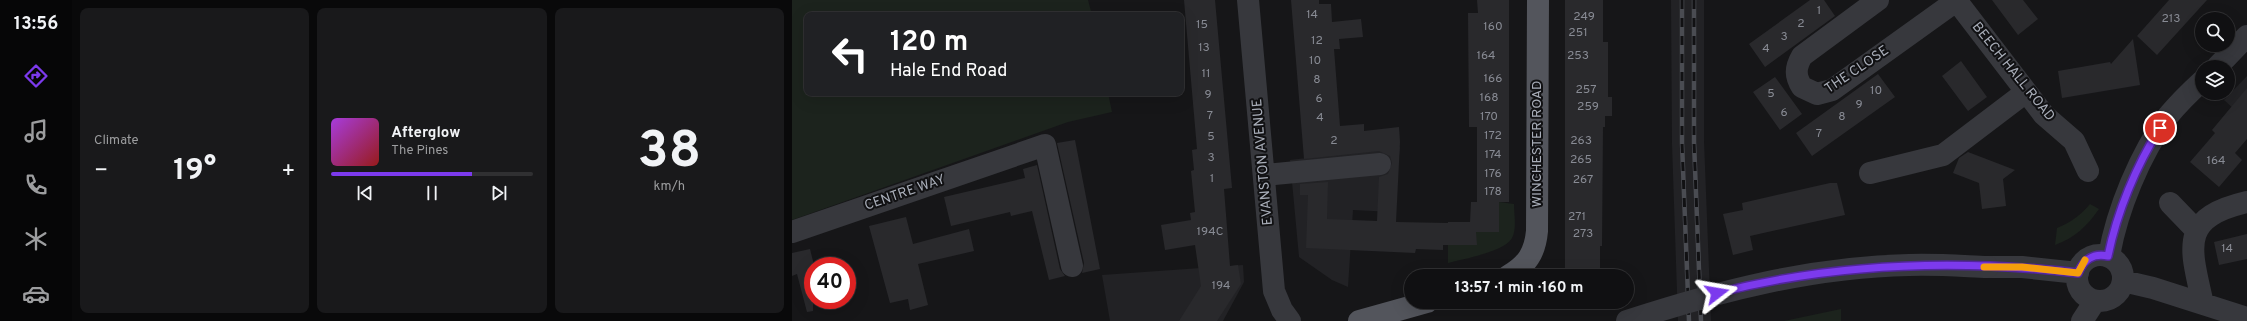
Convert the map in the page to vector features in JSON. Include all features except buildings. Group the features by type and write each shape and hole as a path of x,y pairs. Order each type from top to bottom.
{"main road":[{"name":"WINCHESTER ROAD","path":"1518,269 1525,264 1531,255 1535,246 1537,231 1538,0"},
{"path":"1359,321 1404,308"}],"street":[{"name":"EVANSTON AVENUE","path":"1248,0 1274,291 1282,310 1290,321"},
{"name":"THE CLOSE","path":"1878,0 1802,56 1796,72 1802,87 1817,94 1832,90 1956,0"},
{"name":"BEECH HALL ROAD","path":"1956,0 2044,115 2083,140 2088,171"},
{"path":"2224,60 2247,36"},
{"path":"2108,256 2113,232 2144,155 2168,116 2195,88"},
{"path":"1870,173 1943,155 2026,92"},
{"name":"CENTRE WAY","path":"792,232 1045,145 1072,266"},
{"path":"1264,175 1380,164"},
{"path":"2203,304 2193,254 2196,230 2211,214 2228,207 2247,202"},
{"path":"2170,203 2196,230"},
{"path":"2093,256 2108,256 2120,266 2123,281 2120,290 2113,297 2104,301 2095,301 2087,297 2080,290 2077,282 2078,273 2086,260 2093,256"},
{"path":"1627,321 1705,296 1754,284 1832,270 1910,265 2022,267 2078,273"},
{"path":"2123,281 2247,318"},
{"path":"2082,321 2095,301"}],"shaded area":[{"path":"792,0 1088,0 1091,12 804,12 804,96 1109,96 1112,112 1068,122 792,220"},
{"path":"1671,0 1704,0 1704,141 1711,321 1678,321 1672,144"},
{"path":"2247,76 2247,121 2224,100 2235,100 2235,89"},
{"path":"1400,147 1393,212 1353,210 1348,287 1332,280 1299,257 1290,160"},
{"path":"1499,202 1514,204 1514,234 1508,243 1492,251 1448,263 1448,245 1476,245 1476,232 1499,232"},
{"path":"2090,204 2099,209 2090,220 2075,235 2055,245 2057,228 2075,218"},
{"path":"1243,265 1244,282 1223,321 1110,321 1102,275"},
{"path":"1841,309 1841,321 1784,321"}],"railway":[{"path":"1682,0 1682,143 1689,321"},
{"path":"1694,0 1694,142 1701,321"}],"slow traffic":[{"path":"1984,267 2022,267 2078,273 2085,260"}],"route":[{"path":"1717,293 1754,284 1832,270 1910,265 2022,267 2078,273 2086,260 2093,256 2101,254 2108,256 2113,232 2130,188 2144,155 2160,128"}]}
